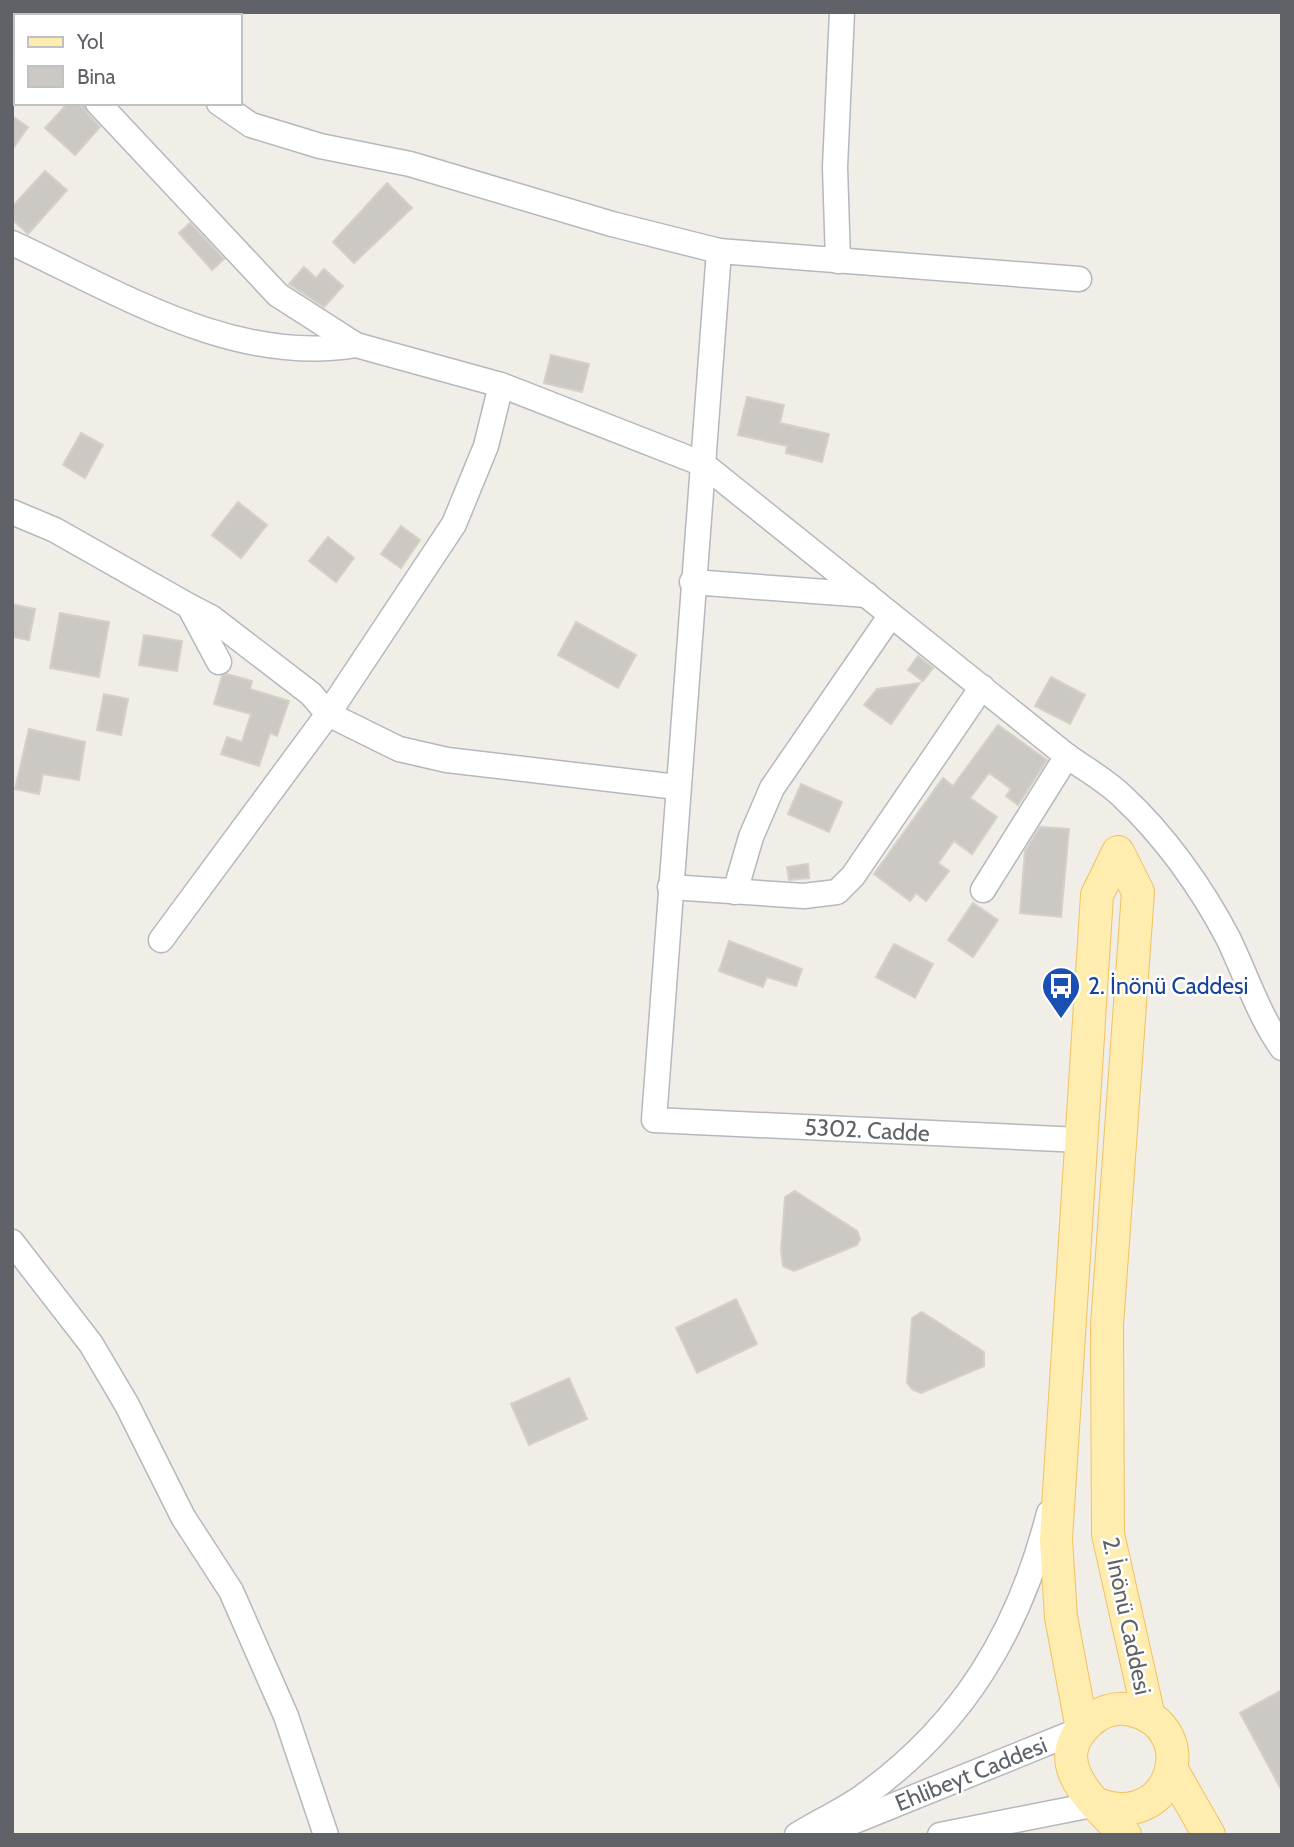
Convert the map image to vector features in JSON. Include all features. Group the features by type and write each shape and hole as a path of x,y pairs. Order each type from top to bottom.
{"main road":[{"name":"2. İnönü Caddesi","path":"1082,1729 1060,1617 1058,1581 1061,1464 1097,895 1118,852 1138,892 1108,1325 1108,1534 1149,1717"},
{"path":"1081,1140 1120,1142"},
{"name":"2. İnönü Caddesi","path":"1125,1835 1097,1804 1083,1793 1075,1778 1073,1753 1082,1729 1094,1717 1110,1710 1127,1709 1149,1717 1168,1736 1173,1753 1172,1770 1209,1835"},
{"path":"1097,1804 1120,1810 1143,1806 1167,1785 1172,1770"}],"street":[{"path":"838,261 835,167 842,12"},
{"path":"100,105 278,295 356,345 501,385 703,464 1122,796 1167,847 1210,906 1228,939 1256,1004 1282,1048"},
{"path":"222,105 251,125 309,142 410,164 612,224 719,251 1079,279"},
{"path":"12,243 177,320 248,342 325,351 356,345"},
{"path":"719,251 670,887 804,897 837,892 846,885 982,687"},
{"path":"161,940 328,714 454,524 486,446 501,385"},
{"path":"12,513 55,530 212,618 311,694 328,714 371,737 424,757 677,787"},
{"path":"692,582 867,596"},
{"path":"190,606 219,662"},
{"path":"735,892 751,837 772,788 891,615"},
{"path":"983,890 1067,755"},
{"name":"5302. Cadde","path":"670,887 654,1120 1081,1140"},
{"path":"12,1242 91,1343 127,1405 183,1517 232,1591 286,1716 326,1835"},
{"path":"797,1835 861,1798 921,1750 972,1690 1007,1632 1037,1557 1061,1464"},
{"name":"Ehlibeyt Caddesi","path":"821,1835 1082,1729"},
{"name":"Ehlibeyt Caddesi","path":"940,1835 1097,1804"}],"building":[{"path":"66,105 85,105 87,113 100,127 75,155 45,128"},
{"path":"12,116 28,127 12,150"},
{"path":"45,171 67,190 28,234 12,219 12,207"},
{"path":"387,183 412,208 354,263 333,242"},
{"path":"190,223 224,259 212,270 179,233"},
{"path":"304,267 316,278 324,269 343,286 324,307 289,284"},
{"path":"551,355 589,364 582,392 544,383"},
{"path":"747,397 784,405 780,423 829,434 822,462 786,453 787,446 738,435"},
{"path":"81,433 103,445 85,478 63,465"},
{"path":"238,502 267,525 241,558 212,535"},
{"path":"401,526 420,540 401,568 381,554"},
{"path":"328,537 354,558 336,582 309,561"},
{"path":"12,604 35,609 29,640 12,637"},
{"path":"60,613 109,622 99,677 50,668"},
{"path":"576,622 636,655 618,688 558,655"},
{"path":"144,635 182,641 177,671 139,665"},
{"path":"918,656 933,668 923,681 908,670"},
{"path":"227,674 252,681 250,689 289,701 277,736 270,733 259,766 221,754 227,737 242,742 251,714 214,704 222,676"},
{"path":"1051,677 1085,695 1070,724 1035,706"},
{"path":"920,683 891,724 864,705 877,689"},
{"path":"104,694 128,699 121,735 97,730"},
{"path":"998,725 1047,760 1018,805 1006,796 1011,789 989,773 970,798 997,817 972,854 954,841 938,863 949,871 926,901 916,893 910,901 874,874 943,778 953,786"},
{"path":"29,729 85,742 79,780 43,774 39,794 15,789"},
{"path":"801,784 842,802 829,832 788,814"},
{"path":"1040,827 1069,829 1061,917 1020,913 1025,851"},
{"path":"808,864 809,878 789,880 787,867"},
{"path":"973,903 998,920 973,957 948,940"},
{"path":"729,941 802,969 796,986 767,977 763,987 719,971"},
{"path":"894,944 933,964 915,998 876,977"},
{"path":"795,1191 857,1231 860,1239 857,1245 794,1271 783,1266 781,1251 785,1197"},
{"path":"736,1299 757,1344 697,1373 676,1328"},
{"path":"922,1312 984,1352 984,1366 921,1393 913,1390 907,1383 912,1318"},
{"path":"569,1378 587,1419 529,1445 511,1404"},
{"path":"1282,1690 1282,1791 1240,1713"}],"place":[{"name":"2. İnönü Caddesi","path":"1061,1020"}]}
